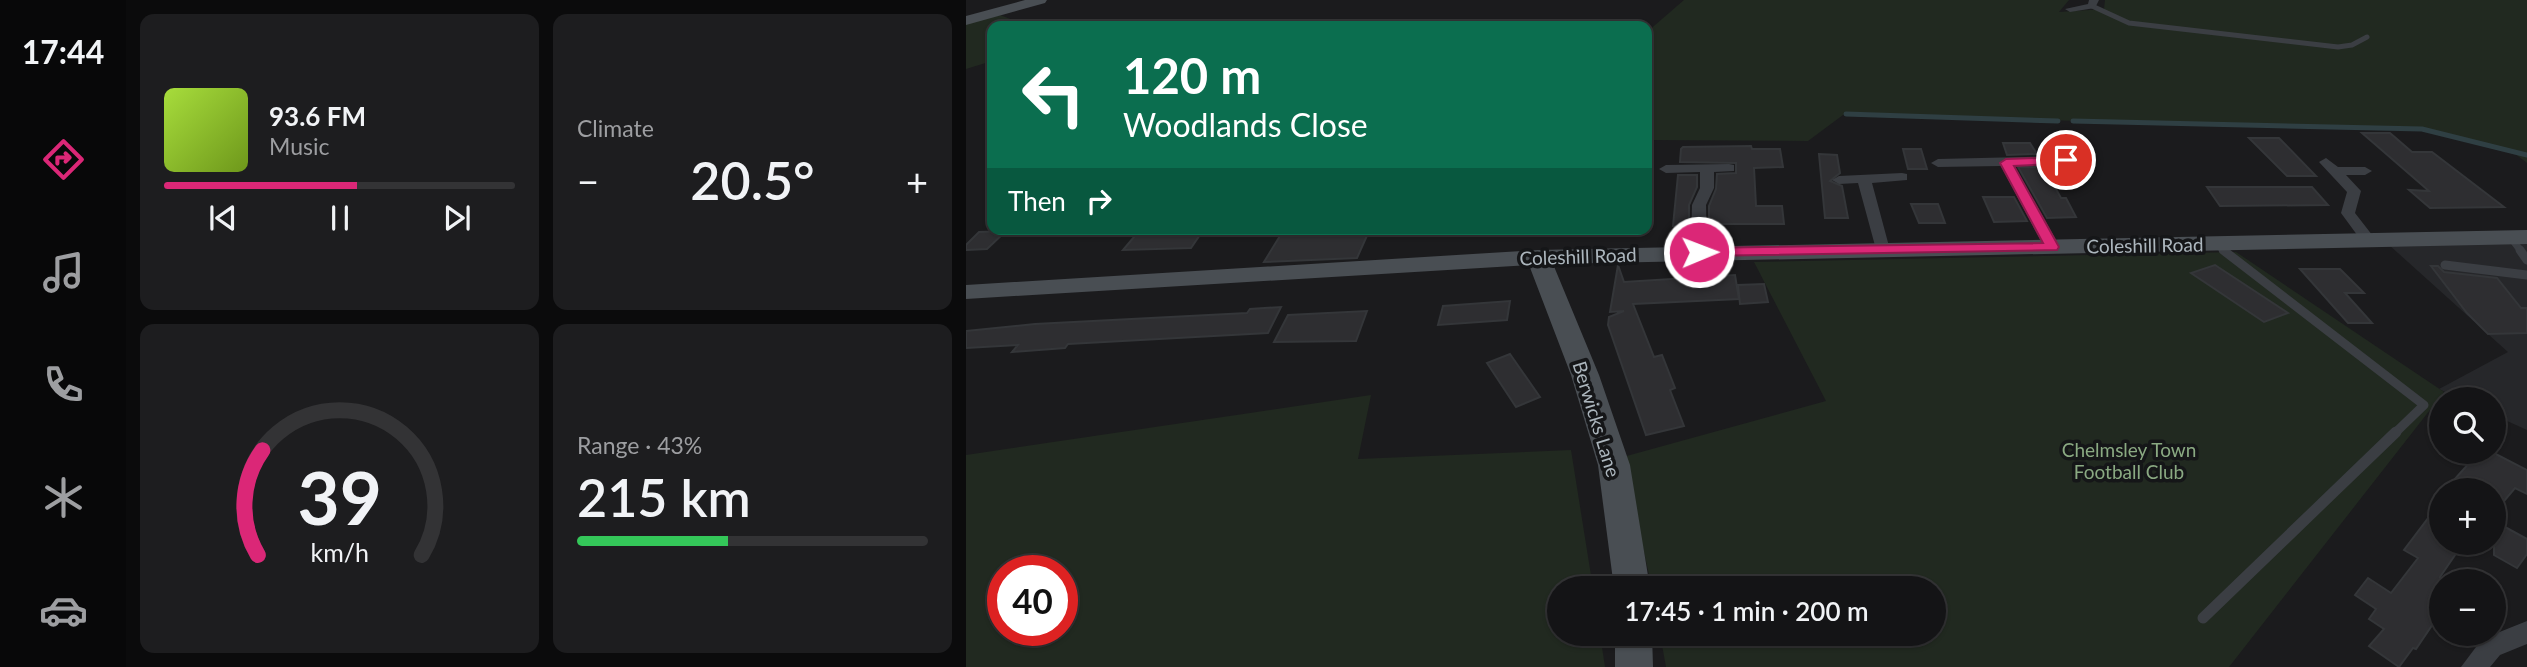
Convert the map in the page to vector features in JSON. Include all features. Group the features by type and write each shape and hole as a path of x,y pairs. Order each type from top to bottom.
{"street":[{"path":"966,20 1040,0"},
{"path":"2072,5 2093,3"},
{"path":"1938,163 2066,160"},
{"path":"2006,163 2052,247"},
{"path":"2365,171 2330,166 2354,191 2348,213 2368,240"},
{"path":"1666,169 1729,168"},
{"path":"1699,252 1699,205 1707,188 1707,169"},
{"path":"1839,180 1902,177"},
{"path":"1864,179 1882,250"},
{"name":"Coleshill Road","path":"966,292 1538,257 2519,238"},
{"name":"Berwicks Lane","path":"1538,257 1584,375 1614,465 1630,576"},
{"path":"2474,667 2491,647 2527,632"},
{"path":"1634,646 1634,667"}],"lane":[{"path":"2093,3 2129,23 2338,47 2352,45 2367,37"},
{"path":"2519,238 2527,260"},
{"path":"2203,618 2424,405 2214,243"},
{"path":"2445,265 2527,275"}],"shaded area":[{"path":"2388,244 2527,244 2527,430 2506,420 2506,387 2443,387 2508,352"}],"green space":[{"path":"1684,0 2069,0 2059,12 2104,9 2105,0 2527,0 2527,163 2509,149 2421,129 2077,121 1847,112 1808,141 1652,140 1652,28"},
{"path":"1000,15 1015,21 987,21 987,63 966,69 966,24"},
{"name":"Chelmsley Town Football Club","path":"2236,252 2437,387 2429,387 2429,411 2229,667 1666,667 1662,646 1946,646 1946,576 1649,576 1623,457 1826,401 1754,262"},
{"path":"1371,395 1358,459 1571,450 1591,576 1547,576 1547,646 1602,646 1605,667 966,667 966,455"}],"building":[{"path":"2362,133 2390,133 2412,152 2432,152 2504,207 2430,208 2409,190 2429,191"},
{"path":"2249,138 2279,138 2316,176 2287,176"},
{"path":"2003,143 2030,143 2037,154 2007,155"},
{"path":"1751,146 1752,149 1780,149 1783,167 1754,168 1756,206 1782,206 1784,224 1709,224 1709,206 1716,189 1717,174 1736,173 1736,163 1680,162 1681,149"},
{"path":"1903,149 1921,149 1927,169 1908,169"},
{"path":"1819,154 1837,155 1840,173 1830,181 1842,186 1848,218 1825,218"},
{"path":"2018,167 2044,167 2061,198 2066,198 2076,217 2047,218"},
{"path":"1678,175 1697,175 1697,187 1689,205 1689,226 1673,226"},
{"path":"2207,187 2312,187 2328,205 2220,206"},
{"path":"1983,197 2014,197 2027,221 1994,222"},
{"path":"1911,204 1938,204 1945,223 1919,223"},
{"path":"979,232 1002,235 987,249 966,250 966,245"},
{"path":"1136,235 1200,235 1191,248 1123,250"},
{"path":"1281,235 1367,235 1357,258 1264,262"},
{"path":"1618,265 1624,282 1735,275 1739,299 1633,304 1654,357 1662,355 1675,388 1670,390 1684,426 1646,435 1608,325 1609,317 1624,311 1610,312"},
{"path":"2215,265 2288,313 2264,322 2191,273"},
{"path":"2431,266 2438,266 2444,272 2497,278 2521,308 2527,308 2527,333 2488,334 2467,313"},
{"path":"2300,269 2340,269 2364,293 2345,293 2372,323 2348,323"},
{"path":"1764,284 1768,302 1740,304 1738,285"},
{"path":"1510,301 1507,320 1438,325 1443,306"},
{"path":"1281,307 1268,333 1068,344 1065,348 1012,352 1018,345 966,348 966,331 1035,324 1247,313 1250,309"},
{"path":"1367,311 1356,341 1274,342 1288,315"},
{"path":"1510,354 1540,397 1516,407 1487,363"},
{"path":"2506,459 2527,470 2527,494 2515,488 2506,499 2506,478 2456,478 2468,464 2506,464"},
{"path":"2429,517 2429,555 2455,555 2445,569 2429,569 2429,630 2399,667 2369,646 2384,629 2369,619 2376,609 2355,595 2368,578 2391,593 2418,558 2404,550"},
{"path":"2506,528 2527,539 2527,554 2517,568 2494,555 2506,555"}],"waterway":[{"path":"1846,114 2058,121"},
{"path":"2073,121 2422,129 2527,155"}],"route":[{"path":"1699,252 2052,247 2006,163 2066,160"}]}
